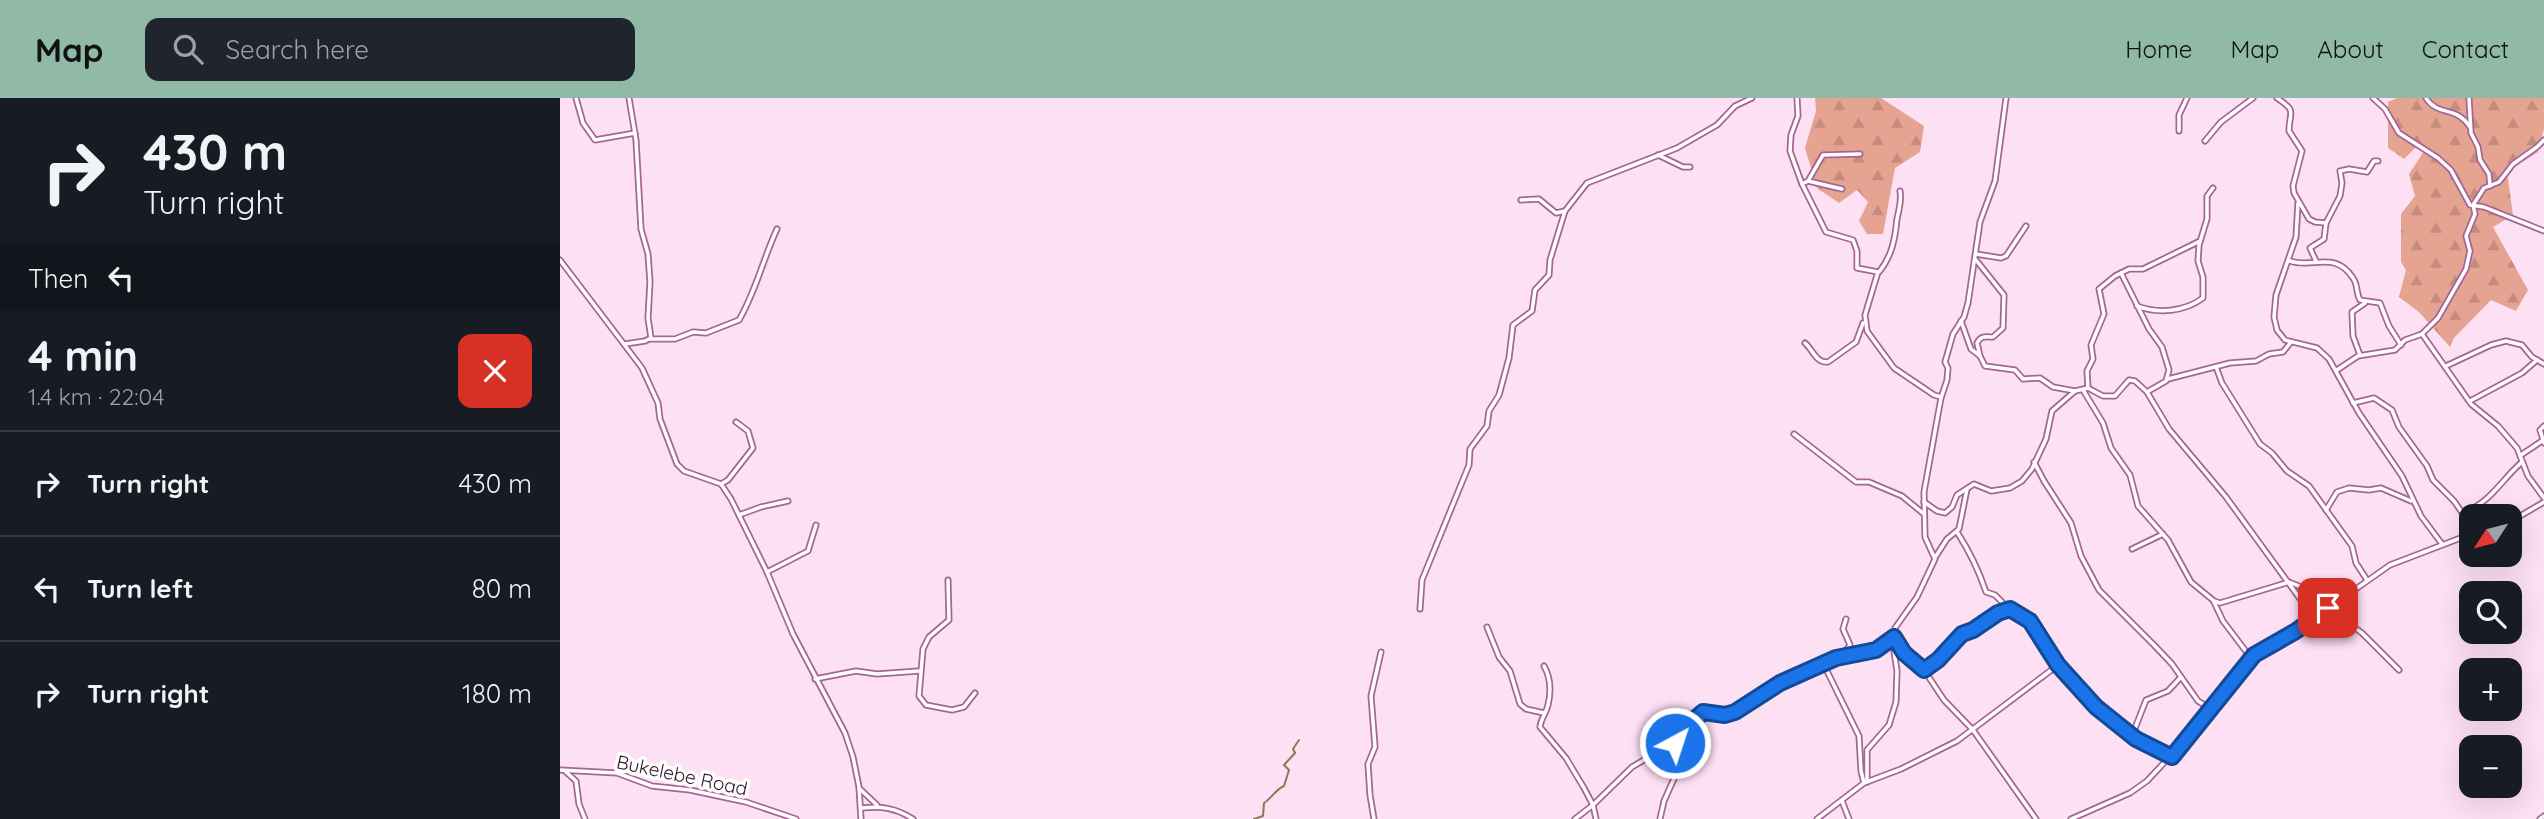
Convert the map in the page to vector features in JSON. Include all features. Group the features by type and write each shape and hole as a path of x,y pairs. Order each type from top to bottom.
{"street":[{"path":"576,98 583,123 596,141 635,133"},
{"path":"629,98 635,133 641,229 648,250 650,339"},
{"path":"1419,610 1422,580 1469,465 1470,449 1487,426 1489,411 1499,395 1510,358 1513,325 1532,311 1535,290 1549,275 1550,260 1565,211 1589,181 1677,148 1715,126 1735,106 1752,98"},
{"path":"1797,98 1798,116 1789,147 1802,184 1826,232 1853,240 1857,251 1857,268 1875,270 1878,274"},
{"path":"1936,556 1925,537 1924,502 1941,398 1947,380 1948,368 1945,362 1951,340 1968,303 1980,222 1995,181 2006,98"},
{"path":"2179,131 2179,115 2187,98"},
{"path":"2205,141 2219,124 2253,98"},
{"path":"2277,98 2291,108 2289,131 2302,151 2292,187 2298,203 2311,221 2326,222"},
{"path":"2373,98 2385,109 2399,133 2438,158 2451,170 2466,201 2473,206 2484,207 2544,231"},
{"path":"2426,98 2437,110 2460,115 2471,129"},
{"path":"2469,98 2473,139 2479,147 2480,160 2489,174 2490,186"},
{"path":"2336,371 2360,355 2395,350 2405,340 2422,334 2438,318 2466,269 2470,251 2466,236 2475,214 2473,206 2480,193 2499,182 2513,164 2544,140"},
{"path":"1802,184 1808,181 1823,155 1860,154"},
{"path":"1658,155 1683,167 1689,167"},
{"path":"2316,261 2310,248 2324,239 2326,222 2338,203 2343,183 2341,170 2368,171 2372,164 2378,161"},
{"path":"1808,181 1842,189"},
{"path":"2137,306 2160,312 2202,300 2203,277 2198,261 2207,219 2207,195 2213,188"},
{"path":"1805,343 1818,359 1828,362 1856,342 1878,274 1888,260 1896,236 1897,219 1902,205 1900,191"},
{"path":"1521,200 1539,199 1556,213 1565,211"},
{"path":"2298,203 2296,237 2277,289 2275,326 2280,335 2291,342 2318,349 2336,371 2353,403 2400,472 2412,501 2442,544"},
{"path":"1975,256 2006,256 2026,226"},
{"path":"625,344 650,339 677,339 693,332 706,333 738,322 751,299 765,254 777,229"},
{"path":"2200,242 2143,269 2131,268 2098,291 2104,314 2091,345 2093,359 2087,371 2086,389 2104,423 2111,448 2130,475 2138,506 2163,534 2191,582 2214,601 2224,624 2251,658"},
{"path":"1975,256 2000,288 2005,299 2003,328 1993,337 1985,336 1980,339 1977,344 1985,366 2015,370 2023,379 2040,378 2053,387 2075,391 2086,389 2113,397 2131,379 2147,392 2169,429 2226,497 2314,618"},
{"path":"560,260 642,368 654,393 660,419 677,464 684,471 721,484 725,489 767,572 815,680 845,733 860,789 861,819"},
{"path":"2289,261 2327,261 2345,268 2356,284 2358,298 2380,303 2389,326 2401,345"},
{"path":"2121,273 2149,329 2162,347 2169,370 2168,379"},
{"path":"2360,355 2353,336 2352,312 2367,302"},
{"path":"1864,321 1869,335 1894,368 1941,398"},
{"path":"1962,321 1971,349 1980,356"},
{"path":"2422,334 2470,401 2498,426 2521,455 2528,476 2544,500 2522,514"},
{"path":"2446,366 2506,341 2522,345 2532,357 2544,364"},
{"path":"2147,392 2168,379 2281,353 2291,342"},
{"path":"2470,401 2522,373 2538,360"},
{"path":"2216,367 2222,383 2260,444 2272,453 2287,471 2308,485 2352,546 2355,560 2367,580"},
{"path":"1924,502 1945,513 1952,507 1957,495 1976,484 1988,491 2010,488 2022,481 2032,469 2048,434 2052,411 2075,391"},
{"path":"2353,403 2374,398 2390,408 2400,429 2427,466 2436,484 2459,509"},
{"path":"725,489 728,480 754,448 748,431 736,422"},
{"path":"2521,455 2543,442 2540,430 2544,426"},
{"path":"1794,434 1856,482 1868,482 1902,496 1924,514"},
{"path":"2035,462 2041,477 2071,523 2081,556 2098,589 2147,636 2198,701 2211,709"},
{"path":"2481,504 2497,491 2506,477 2522,462"},
{"path":"721,484 728,480"},
{"path":"2326,510 2337,492 2349,488 2381,488 2412,501"},
{"path":"1865,783 1867,750 1889,725 1896,702 1897,671 1893,638 1895,628 1912,606 1936,556 1947,539 1957,532 1967,489"},
{"path":"739,515 788,501"},
{"path":"767,572 808,551 816,525"},
{"path":"1957,532 1973,558 1986,592 1995,595 2010,609 2030,621 2058,665 2096,707 2132,736 2172,757"},
{"path":"2132,550 2163,534"},
{"path":"2071,819 2130,793 2147,781 2172,757 2251,658 2390,565 2459,538"},
{"path":"948,580 948,620 926,642 919,671 919,696 926,705 953,710 961,708 975,693"},
{"path":"2214,601 2228,602 2289,582 2310,592 2345,595"},
{"path":"2328,608 2362,633 2399,670"},
{"path":"1924,670 1938,660 1962,634 2010,609"},
{"path":"1841,657 1850,645 1844,631 1846,619"},
{"path":"1487,627 1499,657 1510,671 1520,704 1524,708 1544,713"},
{"path":"1575,819 1632,767 1659,753 1675,740 1703,712 1725,715 1735,712 1780,683 1841,657 1869,652 1893,638"},
{"path":"1893,638 1904,653 1924,670 1944,700 1973,730 2036,819"},
{"path":"1374,819 1368,764 1374,747 1371,696 1381,652"},
{"path":"1824,665 1859,736 1861,771 1865,783"},
{"path":"1817,819 1865,783 1957,741 2058,665"},
{"path":"1544,666 1550,683 1548,706 1540,723 1542,731 1566,758 1593,805 1596,819"},
{"path":"815,680 856,671 877,674 919,671"},
{"path":"2132,736 2146,699 2168,691 2181,677"},
{"path":"1660,819 1664,801 1681,763 1675,750 1675,740"},
{"path":"561,770 573,776 576,781 579,804 586,819"},
{"name":"Bukelebe Road","path":"561,770 617,773 652,786 720,796 776,810 796,819"},
{"path":"860,789 878,806"},
{"path":"1842,801 1849,819"},
{"path":"861,808 878,806 901,811 913,819"},
{"path":"776,810 780,819"}],"green space":[{"path":"1815,98 1881,98 1924,126 1920,152 1895,168 1883,234 1867,234 1859,221 1868,202 1857,190 1839,203 1817,188 1805,148 1816,111"},
{"path":"2397,98 2544,98 2544,129 2538,152 2507,172 2513,215 2493,227 2528,290 2516,311 2491,300 2454,338 2450,347 2419,312 2399,297 2406,270 2401,262 2401,214 2415,196 2409,174 2424,151 2417,146 2404,159 2388,148 2388,102"}],"waterway":[{"path":"1254,819 1263,816 1264,803 1284,786 1289,770 1284,765 1295,753 1293,749 1299,740"}],"route":[{"path":"1675,743 1685,728 1703,712 1725,715 1735,712 1780,683 1836,658 1876,650 1894,637 1904,653 1924,670 1938,660 1962,634 2010,609 2030,621 2058,665 2096,707 2136,739 2172,757 2254,655 2296,631 2328,608"}]}
